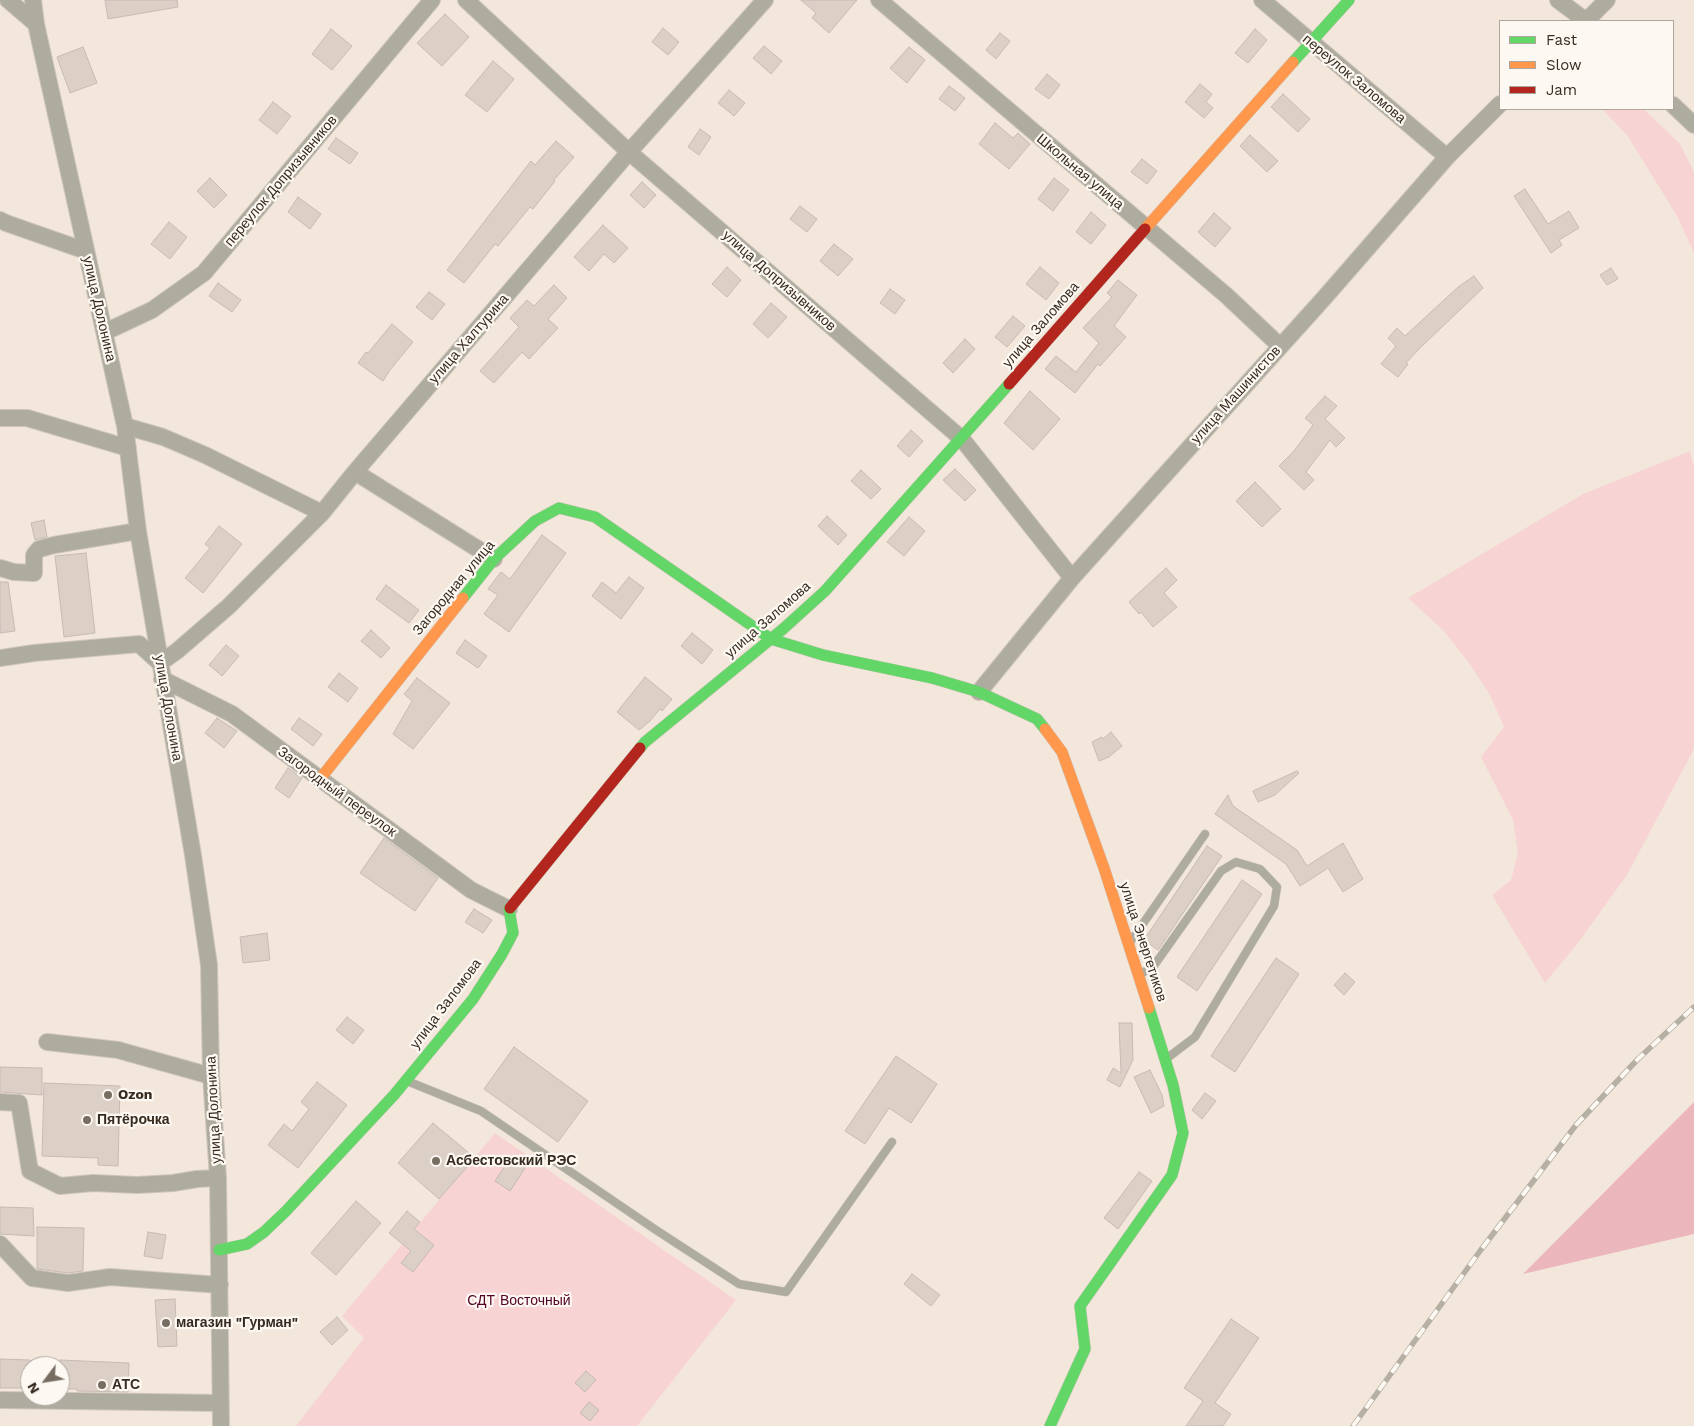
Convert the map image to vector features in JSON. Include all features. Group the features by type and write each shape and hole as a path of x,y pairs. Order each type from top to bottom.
{"street":[{"path":"8,0 36,24"},
{"name":"улица Долонина","path":"33,0 36,24 125,426 138,531 162,679 194,855 208,965 211,1076 218,1178 220,1426"},
{"name":"переулок Допризывников","path":"105,332 152,310 204,273 432,0"},
{"name":"улица Допризывников","path":"466,0 629,152 962,439 1072,578"},
{"name":"улица Халтурина","path":"160,663 177,652 229,606 322,513 629,152 765,0"},
{"name":"Школьная улица","path":"879,0 1227,296 1280,346"},
{"name":"переулок Заломова","path":"1262,0 1447,157"},
{"name":"улица Заломова","path":"219,1250 246,1244 264,1232 286,1211 405,1080 473,999 502,954 513,932 509,909 646,742 825,591 962,439 1146,228 1349,0"},
{"path":"1558,0 1585,20"},
{"path":"1587,20 1607,0"},
{"name":"улица Машинистов","path":"979,692 1072,578 1325,297 1447,157 1499,105"},
{"path":"1674,106 1694,125"},
{"path":"0,220 6,224 86,251"},
{"path":"0,418 27,418 128,448"},
{"path":"125,426 163,437 205,455 322,513"},
{"path":"355,472 494,559"},
{"name":"Загородная улица","path":"320,779 494,559 535,521 559,508 595,517 771,638"},
{"path":"0,568 14,572 34,574 34,556 39,549 138,531"},
{"name":"улица Энергетиков","path":"771,638 823,655 932,678 979,692 1037,720 1062,752 1104,868 1173,1085 1183,1133 1172,1175 1080,1306 1085,1349 1050,1426"},
{"path":"0,658 34,653 139,644 160,663"},
{"name":"Загородный переулок","path":"162,679 232,714 470,890 509,909"},
{"path":"47,1042 118,1050 211,1076"},
{"path":"0,1102 20,1103 30,1171 60,1186 93,1183 137,1185 218,1178"},
{"path":"0,1244 32,1278 68,1283 110,1277 220,1285"},
{"path":"0,1400 220,1403"}],"lane":[{"path":"1128,945 1205,834"},
{"path":"1138,975 1153,967 1221,871 1236,862 1260,869 1277,887 1274,906 1195,1037 1164,1060"},
{"path":"405,1080 481,1110 656,1230 739,1284 786,1292 892,1142"}],"green space":[{"path":"1603,110 1645,110 1680,144 1694,172 1694,253 1677,216 1627,135"},
{"path":"1690,451 1694,467 1693,751 1627,875 1578,943 1545,983 1492,895 1511,880 1518,853 1513,820 1481,757 1504,727 1490,695 1469,663 1444,631 1408,598 1583,494"},
{"name":"СДТ Восточный","path":"495,1133 736,1300 637,1426 296,1426 364,1338 342,1316"}],"shaded area":[{"path":"1694,1102 1694,1234 1523,1274"}],"building":[{"path":"105,0 177,0 178,7 108,19"},
{"path":"801,0 857,0 829,33 812,18 816,13"},
{"path":"445,14 469,37 442,66 417,43"},
{"path":"663,28 679,42 668,55 652,42"},
{"path":"331,29 352,46 332,70 312,54"},
{"path":"1255,29 1267,40 1248,63 1235,53"},
{"path":"1000,33 1010,41 996,59 986,50"},
{"path":"764,46 782,61 771,74 753,58"},
{"path":"83,47 97,83 70,93 57,57"},
{"path":"909,47 925,60 907,83 890,68"},
{"path":"493,61 514,79 487,112 465,95"},
{"path":"1047,74 1060,85 1049,99 1035,89"},
{"path":"1200,84 1212,94 1206,102 1213,108 1204,118 1185,102"},
{"path":"949,86 965,98 955,111 939,99"},
{"path":"729,90 745,103 734,116 718,103"},
{"path":"1283,94 1310,119 1298,132 1271,107"},
{"path":"273,102 291,116 277,134 259,120"},
{"path":"995,123 1013,138 1018,133 1030,144 1009,169 979,144"},
{"path":"700,129 711,137 699,155 688,147"},
{"path":"1250,135 1278,161 1267,172 1240,146"},
{"path":"336,138 358,153 350,164 328,149"},
{"path":"556,141 574,157 533,209 530,207 498,246 495,244 464,283 447,270 531,161 535,165"},
{"path":"1142,159 1157,171 1147,184 1131,172"},
{"path":"210,178 227,195 214,208 197,191"},
{"path":"1054,178 1069,190 1053,211 1038,199"},
{"path":"642,182 656,195 644,208 630,195"},
{"path":"1525,189 1548,224 1569,211 1579,228 1559,240 1562,245 1551,253 1514,196"},
{"path":"298,197 321,214 310,229 288,212"},
{"path":"800,206 817,219 807,232 790,219"},
{"path":"1091,212 1106,225 1091,244 1076,232"},
{"path":"1214,213 1231,228 1215,247 1198,232"},
{"path":"169,222 187,237 170,259 151,244"},
{"path":"603,225 628,248 614,263 604,254 589,271 574,257"},
{"path":"834,244 853,259 838,276 820,261"},
{"path":"727,267 741,280 727,297 712,284"},
{"path":"1040,267 1059,283 1046,300 1026,284"},
{"path":"1611,268 1618,279 1607,285 1600,275"},
{"path":"1474,276 1483,288 1421,347 1406,363 1408,364 1398,377 1381,364 1396,346 1388,338 1397,328 1405,336 1458,287"},
{"path":"1118,280 1137,295 1114,326 1126,337 1100,366 1098,364 1075,393 1045,369 1056,356 1076,372 1099,343 1083,328 1112,297 1107,293"},
{"path":"218,283 241,300 232,312 209,296"},
{"path":"554,285 567,298 548,319 558,328 529,359 522,352 494,383 480,371 519,327 510,318 527,300 534,306"},
{"path":"890,289 905,300 895,314 880,303"},
{"path":"429,292 445,304 432,320 416,307"},
{"path":"771,303 787,317 768,338 753,324"},
{"path":"1013,316 1025,326 1007,347 995,337"},
{"path":"392,324 413,342 383,381 358,363"},
{"path":"965,339 975,349 953,373 943,363"},
{"path":"1030,391 1060,419 1033,450 1004,423"},
{"path":"1325,396 1337,406 1325,419 1345,438 1336,447 1330,440 1306,472 1314,480 1304,490 1279,466 1294,451 1313,425 1305,418"},
{"path":"911,430 923,441 909,457 897,446"},
{"path":"955,469 976,490 965,501 943,480"},
{"path":"861,470 881,489 871,499 851,481"},
{"path":"1255,482 1281,509 1262,527 1236,501"},
{"path":"827,516 847,535 838,545 818,526"},
{"path":"909,517 925,531 904,556 887,542"},
{"path":"44,520 47,537 35,540 31,523"},
{"path":"219,526 242,544 203,593 185,578 210,548 205,544"},
{"path":"542,535 566,553 509,632 484,614 498,595 488,589 501,572 510,579"},
{"path":"86,553 95,633 64,637 55,556"},
{"path":"1166,568 1177,580 1164,593 1177,607 1153,627 1141,612 1139,614 1129,602"},
{"path":"629,577 644,588 621,619 592,596 602,582 616,593"},
{"path":"0,582 8,582 15,631 0,633"},
{"path":"386,585 419,610 409,623 376,599"},
{"path":"371,630 390,648 381,658 361,641"},
{"path":"692,633 713,650 702,664 681,646"},
{"path":"465,640 487,656 478,668 456,653"},
{"path":"226,645 239,656 222,676 209,665"},
{"path":"339,673 358,688 348,702 328,687"},
{"path":"645,677 672,699 662,711 660,709 639,730 617,712"},
{"path":"417,678 450,703 413,749 393,734 412,701 404,694"},
{"path":"217,718 237,731 224,748 205,733"},
{"path":"299,718 322,734 313,746 291,729"},
{"path":"1111,732 1122,746 1109,757 1099,761 1092,742 1102,737 1103,739"},
{"path":"288,768 302,778 289,798 275,788"},
{"path":"1297,771 1299,773 1275,795 1258,802 1253,791"},
{"path":"1228,795 1233,806 1297,850 1307,866 1343,843 1363,879 1343,892 1328,868 1300,886 1286,864 1215,814"},
{"path":"384,838 438,878 415,911 360,873"},
{"path":"1207,846 1222,856 1158,950 1144,940"},
{"path":"1242,880 1262,894 1197,991 1177,977"},
{"path":"474,909 492,920 483,933 465,922"},
{"path":"267,933 270,960 243,963 240,937"},
{"path":"1276,958 1299,974 1235,1072 1211,1056"},
{"path":"1345,973 1355,982 1344,995 1334,985"},
{"path":"347,1017 364,1030 353,1044 336,1030"},
{"path":"1119,1023 1132,1023 1133,1060 1120,1087 1107,1080 1113,1068 1121,1073"},
{"path":"514,1047 588,1101 558,1142 484,1089"},
{"path":"896,1056 937,1084 911,1123 889,1108 865,1144 845,1131"},
{"path":"0,1067 42,1068 42,1095 0,1092"},
{"path":"1150,1070 1162,1095 1164,1106 1151,1113 1134,1077"},
{"path":"317,1082 347,1105 298,1168 268,1145 284,1124 292,1131 309,1109 301,1102"},
{"path":"44,1083 120,1086 118,1166 98,1165 98,1158 42,1156"},
{"path":"1205,1093 1216,1101 1202,1119 1192,1110"},
{"name":"Асбестовский РЭС","path":"433,1123 475,1158 439,1199 398,1163"},
{"path":"511,1157 527,1165 510,1191 495,1181"},
{"path":"1139,1172 1152,1181 1118,1229 1104,1218"},
{"path":"356,1201 381,1223 336,1275 311,1253"},
{"path":"0,1207 33,1208 34,1236 0,1234"},
{"path":"407,1211 420,1222 414,1229 434,1245 413,1272 401,1263 411,1251 389,1233"},
{"path":"37,1227 84,1228 83,1271 68,1273 37,1269"},
{"path":"148,1232 166,1235 162,1259 144,1256"},
{"path":"912,1274 940,1295 931,1306 904,1284"},
{"name":"магазин \"Гурман\"","path":"175,1299 177,1346 158,1347 155,1300"},
{"path":"337,1317 348,1330 332,1345 320,1332"},
{"path":"1231,1319 1259,1338 1215,1403 1231,1414 1223,1426 1186,1426 1203,1401 1184,1388"},
{"path":"0,1359 20,1360 20,1388 0,1388"},
{"name":"АТС","path":"70,1360 129,1363 128,1392 77,1391 77,1389 70,1389"},
{"path":"586,1371 596,1380 585,1392 575,1383"},
{"path":"589,1402 599,1410 590,1421 580,1413"}],"railway":[{"path":"1353,1426 1480,1251 1576,1125 1638,1059 1694,1007"}],"traffic: fast":[{"path":"1293,62 1349,0"},
{"path":"640,748 783,629 825,591 1009,384"},
{"path":"463,598 494,559 535,521 559,508 595,517 771,639 823,655 932,678 979,692 1037,719 1045,729"},
{"path":"219,1250 247,1244 264,1232 286,1211 394,1095 473,999 502,954 513,933 510,908"},
{"path":"1050,1426 1085,1349 1080,1306 1172,1175 1183,1133 1173,1085 1149,1008"}],"traffic: slow":[{"path":"1145,229 1293,62"},
{"path":"320,779 463,598"},
{"path":"1045,729 1062,752 1104,868 1149,1008"}],"traffic: jam":[{"path":"1009,384 1145,229"},
{"path":"510,908 640,748"}],"place":[{"name":"Ozon","path":"108,1095"},
{"name":"Пятёрочка","path":"87,1120"},
{"name":"Асбестовский РЭС","path":"436,1161"},
{"name":"магазин \"Гурман\"","path":"166,1323"},
{"name":"АТС","path":"102,1385"}]}
